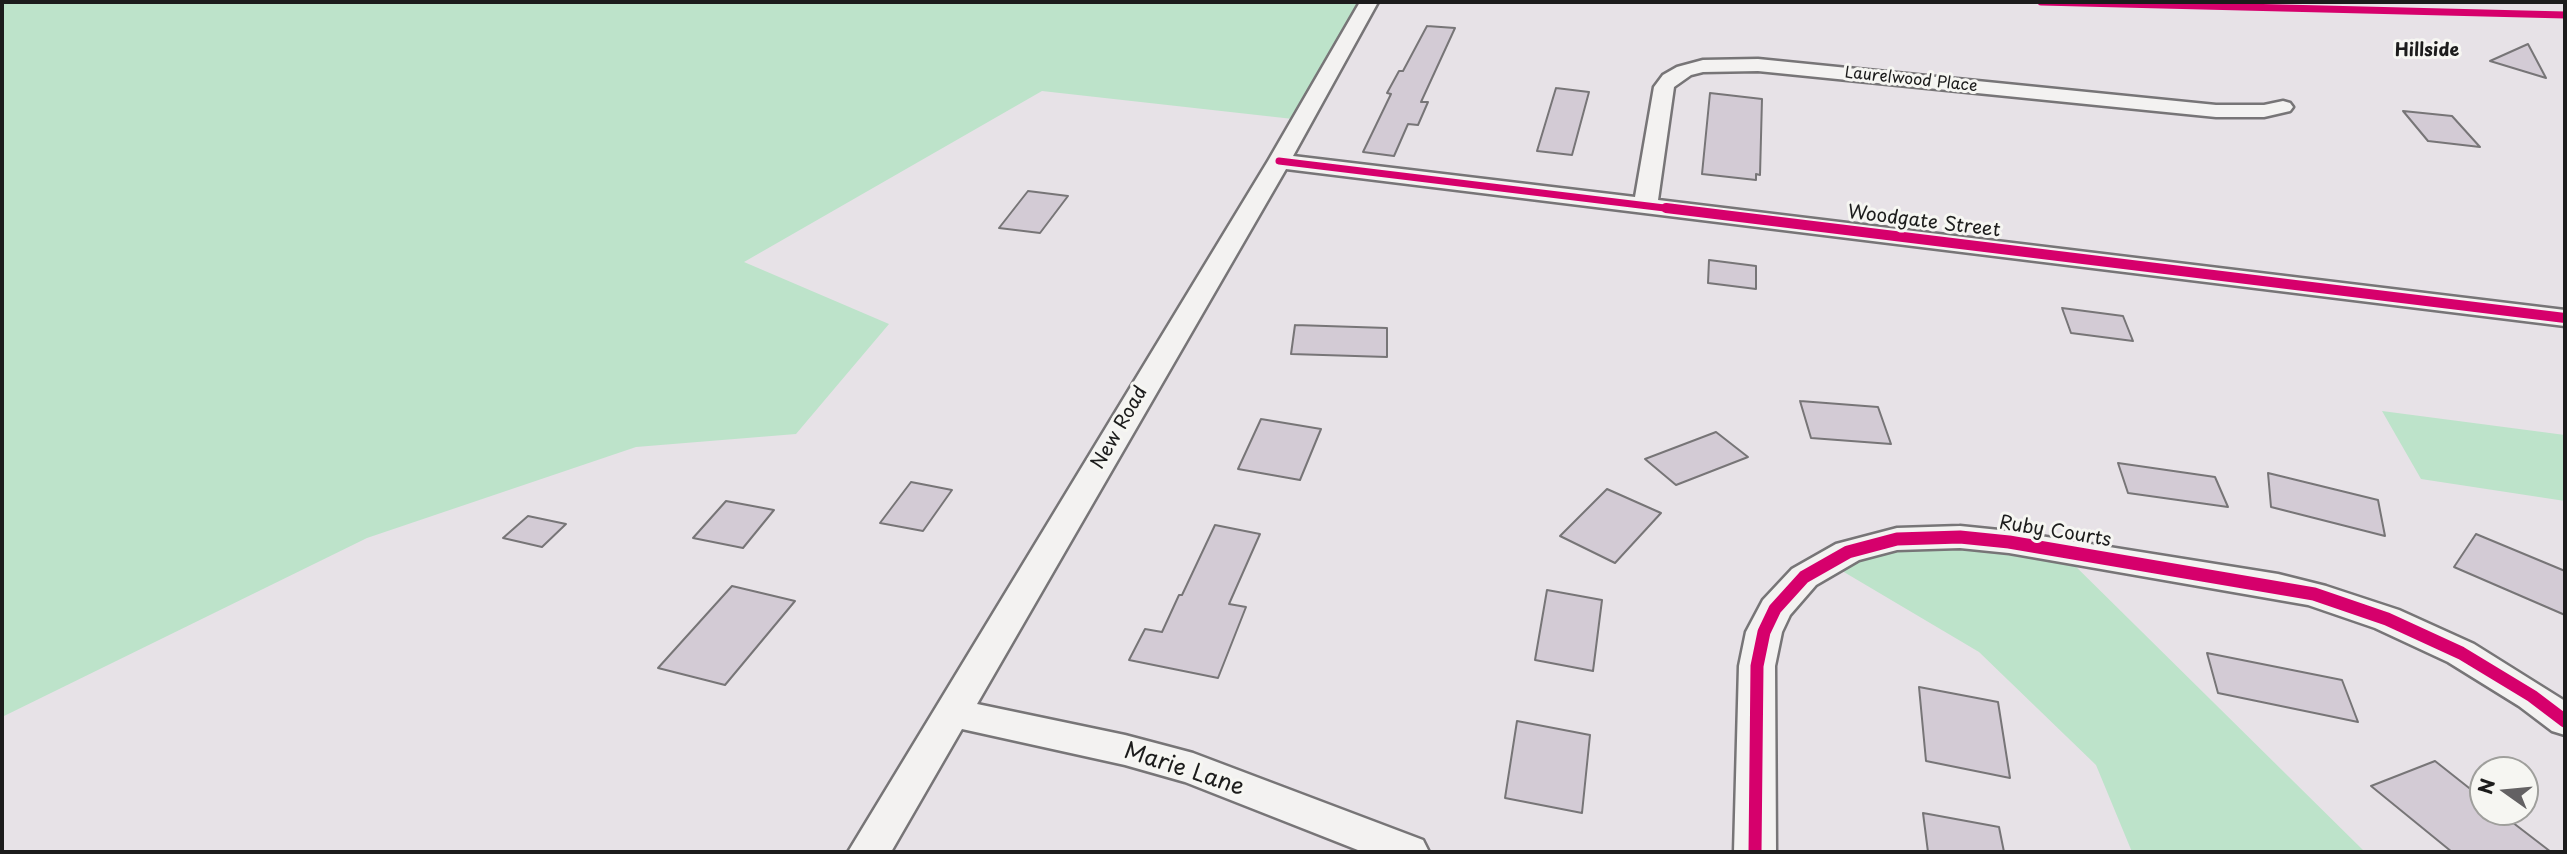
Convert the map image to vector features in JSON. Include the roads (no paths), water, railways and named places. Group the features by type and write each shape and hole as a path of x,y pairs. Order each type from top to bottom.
{"street":[{"name":"New Road","path":"869,852 1279,161 1369,2"},
{"name":"Laurelwood Place","path":"1646,205 1664,87 1670,79 1684,71 1703,66 1758,65 2216,111 2264,111 2283,107"},
{"name":"Woodgate Street","path":"1279,161 2565,318"},
{"name":"Ruby Courts","path":"1755,852 1757,666 1764,632 1775,609 1804,577 1848,552 1897,539 1960,537 2009,542 2314,594 2387,619 2461,653 2532,696 2565,721"},
{"name":"Marie Lane","path":"953,713 1125,750 1192,769 1408,852"}],"district":[{"name":"Hillside","path":"2427,51"}]}
